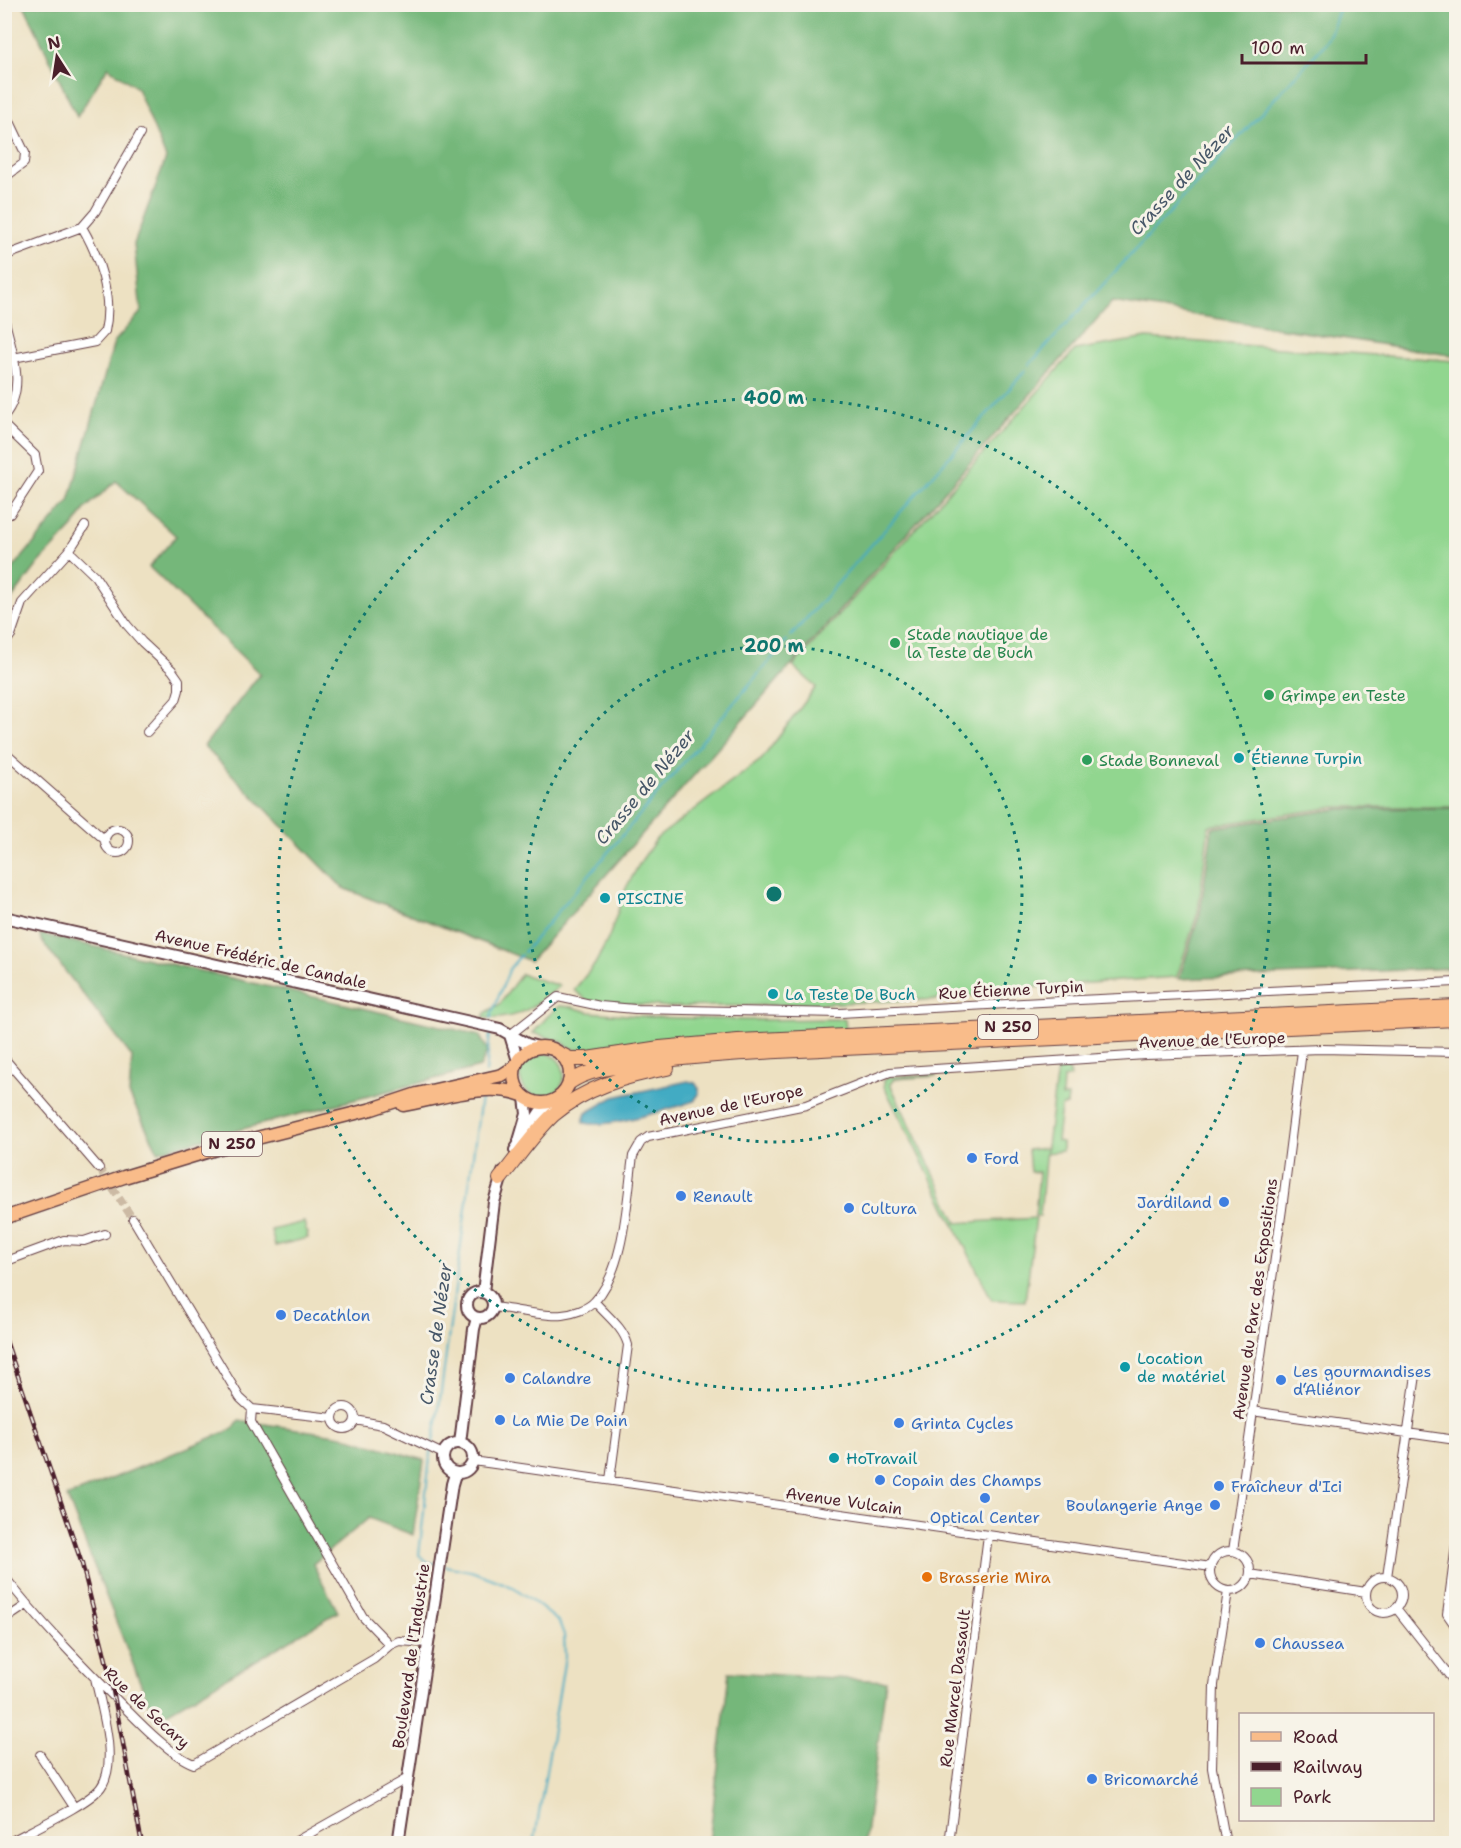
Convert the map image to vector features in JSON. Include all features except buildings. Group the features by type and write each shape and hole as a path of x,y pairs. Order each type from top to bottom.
{"highway":[{"name":"N 250","path":"562,1056 579,1060 660,1048 738,1041 1456,1007"},
{"name":"N 250","path":"570,1082 589,1073 661,1060 738,1053 1456,1019"},
{"name":"N 250","path":"500,1179 553,1115 598,1086 634,1074 699,1063 847,1048"}],"main road":[{"name":"N 250","path":"4,1218 123,1177 219,1148 372,1109 417,1094 502,1075 517,1064 526,1052 538,1047 549,1048 562,1056"},
{"path":"562,1056 571,1072 570,1082"},
{"path":"517,1064 515,1081 524,1096"},
{"name":"N 250","path":"372,1109 486,1090 502,1090 524,1096 537,1103 552,1101 560,1097 570,1082"}],"street":[{"path":"4,109 26,153 24,163 4,178"},
{"path":"4,256 82,227 95,212 140,134"},
{"path":"13,358 95,342 105,331 106,300 103,277 82,227"},
{"path":"4,317 18,380 13,404 4,416"},
{"path":"4,425 35,455 38,471 10,514 4,517"},
{"path":"4,645 11,635 22,603 69,551 85,526"},
{"path":"69,551 95,576 127,625 172,670 178,680 179,690 176,700 147,732"},
{"path":"4,751 105,840"},
{"name":"Avenue Frédéric de Candale","path":"4,917 464,1020 500,1029 538,1047"},
{"name":"Rue Étienne Turpin","path":"510,1035 558,997 600,1006 635,1010 840,1013 1456,982"},
{"path":"510,1035 517,1064"},
{"name":"Avenue de l'Europe","path":"595,1302 612,1273 619,1254 633,1156 641,1142 648,1137 806,1105 890,1072 1146,1055 1322,1049 1456,1052"},
{"name":"Avenue du Parc des Expositions","path":"1233,1551 1302,1051"},
{"path":"4,1058 99,1168"},
{"path":"518,1146 527,1113 524,1096"},
{"path":"483,1292 489,1230 500,1179 540,1112 552,1101"},
{"path":"133,1219 240,1398 252,1409 333,1418"},
{"path":"4,1262 64,1240 84,1241 105,1234"},
{"path":"483,1292 490,1296 494,1307 486,1317 477,1318 468,1309 468,1300 474,1294 483,1292"},
{"path":"494,1307 560,1316 574,1313 595,1302 618,1327 628,1346 610,1480"},
{"path":"460,1443 477,1318"},
{"path":"1387,1577 1416,1375"},
{"path":"343,1407 352,1411 355,1420 352,1426 345,1429 335,1425 333,1418 337,1410 343,1407"},
{"path":"252,1409 250,1422 363,1617 390,1645 399,1641 428,1643"},
{"path":"1252,1411 1456,1440"},
{"path":"355,1420 382,1425 435,1449 446,1469 455,1474 465,1472 472,1465 472,1451 460,1443 435,1449"},
{"name":"Avenue Vulcain","path":"473,1461 1211,1568"},
{"name":"Boulevard de l'Industrie","path":"398,1844 455,1474"},
{"name":"Rue Marcel Dassault","path":"950,1844 988,1535"},
{"path":"1456,1545 1447,1607 1450,1621 1456,1627"},
{"path":"1233,1551 1245,1557 1249,1563 1250,1574 1243,1587 1228,1591 1214,1582 1211,1568 1216,1557 1221,1553 1233,1551"},
{"path":"1250,1574 1366,1592"},
{"name":"Rue de Secary","path":"4,1576 67,1650 142,1725 184,1760 194,1764 374,1659 390,1645"},
{"path":"1387,1577 1397,1582 1401,1599 1396,1608 1386,1612 1375,1610 1368,1602 1366,1592 1376,1578 1387,1577"},
{"path":"1226,1844 1212,1768 1214,1685 1228,1591"},
{"path":"4,1620 28,1604"},
{"path":"1396,1608 1456,1684"},
{"path":"6,1844 89,1798 101,1787 107,1772 109,1749 95,1678"},
{"path":"1456,1702 1456,1711"},
{"path":"40,1755 74,1807"},
{"path":"291,1844 408,1778"}],"green space":[{"path":"24,5 1456,5 1456,356 1112,302 530,961 343,888 204,746 260,674 149,567 176,536 116,481 85,509 73,527 39,563 5,608 5,578 69,501 114,342 141,312 134,244 166,158 137,88 108,67 77,117"},
{"path":"1147,338 1456,361 1456,807 1335,807 1209,826 1198,912 1177,977 1045,986 947,999 786,1005 671,1007 588,1001 574,990 595,964 609,937 626,888 657,838 762,759 816,687 793,666 1075,350"},
{"path":"1456,808 1456,968 1179,979 1200,913 1212,828 1338,809"},
{"path":"40,934 479,1035 488,1050 480,1067 158,1151 129,1094 132,1057 41,940"},
{"path":"521,974 560,986 525,1011 506,1017 483,1018 485,1013 500,1004"},
{"path":"559,1006 589,1012 652,1017 746,1020 845,1019 846,1031 595,1052 573,1049 560,1041 533,1033"},
{"path":"542,1053 551,1054 558,1059 563,1066 563,1084 558,1091 551,1096 542,1097 533,1096 526,1091 521,1084 520,1075 521,1066 526,1059 533,1054"},
{"path":"1064,1066 1068,1068 1070,1077 1063,1079 1062,1097 1068,1096 1067,1105 1061,1107 1057,1141 1062,1142 1062,1151 1046,1153 1057,1070 1037,1070"},
{"path":"936,1074 936,1076 894,1079 890,1084 956,1223 1036,1218 1025,1301 992,1300 884,1086 884,1080 887,1077"},
{"path":"1046,1148 1040,1216 1035,1216 1039,1172 1030,1172 1028,1150"},
{"path":"304,1222 308,1238 275,1246 271,1230"},
{"path":"239,1420 342,1436 424,1460 413,1535 369,1518 313,1564 338,1612 155,1720 67,1497 233,1429"},
{"path":"729,1672 886,1681 865,1843 709,1843"}],"water":[{"path":"688,1081 695,1083 699,1088 699,1094 694,1101 605,1124 583,1122 586,1113 614,1097"}],"waterway":[{"name":"Crasse de Nézer","path":"1029,365 1324,45 1341,4"},
{"name":"Crasse de Nézer","path":"791,636 1026,370"},
{"name":"Crasse de Nézer","path":"524,952 787,640"},
{"name":"Crasse de Nézer","path":"491,1019 510,968 521,955"},
{"name":"Crasse de Nézer","path":"486,1072 490,1034"},
{"name":"Crasse de Nézer","path":"436,1564 428,1562 419,1555 430,1457 437,1421 481,1097"},
{"name":"Crasse de Nézer","path":"445,1566 471,1571 515,1588 559,1622 564,1635 565,1657 534,1844"}],"tunnel":[{"path":"99,1168 133,1219"}],"railway":[{"path":"4,1335 82,1564 111,1680 142,1844"}],"place":[{"name":"Stade nautique de la Teste de Buch","path":"895,643"},
{"name":"Grimpe en Teste","path":"1269,695"},
{"name":"Étienne Turpin","path":"1239,758"},
{"name":"Stade Bonneval","path":"1087,760"},
{"name":"PISCINE","path":"605,898"},
{"name":"La Teste De Buch","path":"773,994"},
{"name":"Ford","path":"972,1158"},
{"name":"Renault","path":"681,1196"},
{"name":"Jardiland","path":"1224,1202"},
{"name":"Cultura","path":"849,1208"},
{"name":"Decathlon","path":"281,1315"},
{"name":"Location de matériel","path":"1125,1367"},
{"name":"Calandre","path":"510,1378"},
{"name":"Les gourmandises d‘Aliénor","path":"1281,1380"},
{"name":"La Mie De Pain","path":"500,1420"},
{"name":"Grinta Cycles","path":"899,1423"},
{"name":"HoTravail","path":"834,1458"},
{"name":"Copain des Champs","path":"880,1480"},
{"name":"Fraîcheur d'Ici","path":"1219,1486"},
{"name":"Optical Center","path":"985,1498"},
{"name":"Boulangerie Ange","path":"1215,1505"},
{"name":"Brasserie Mira","path":"927,1577"},
{"name":"Chaussea","path":"1260,1643"},
{"name":"Bricomarché","path":"1092,1779"}]}
